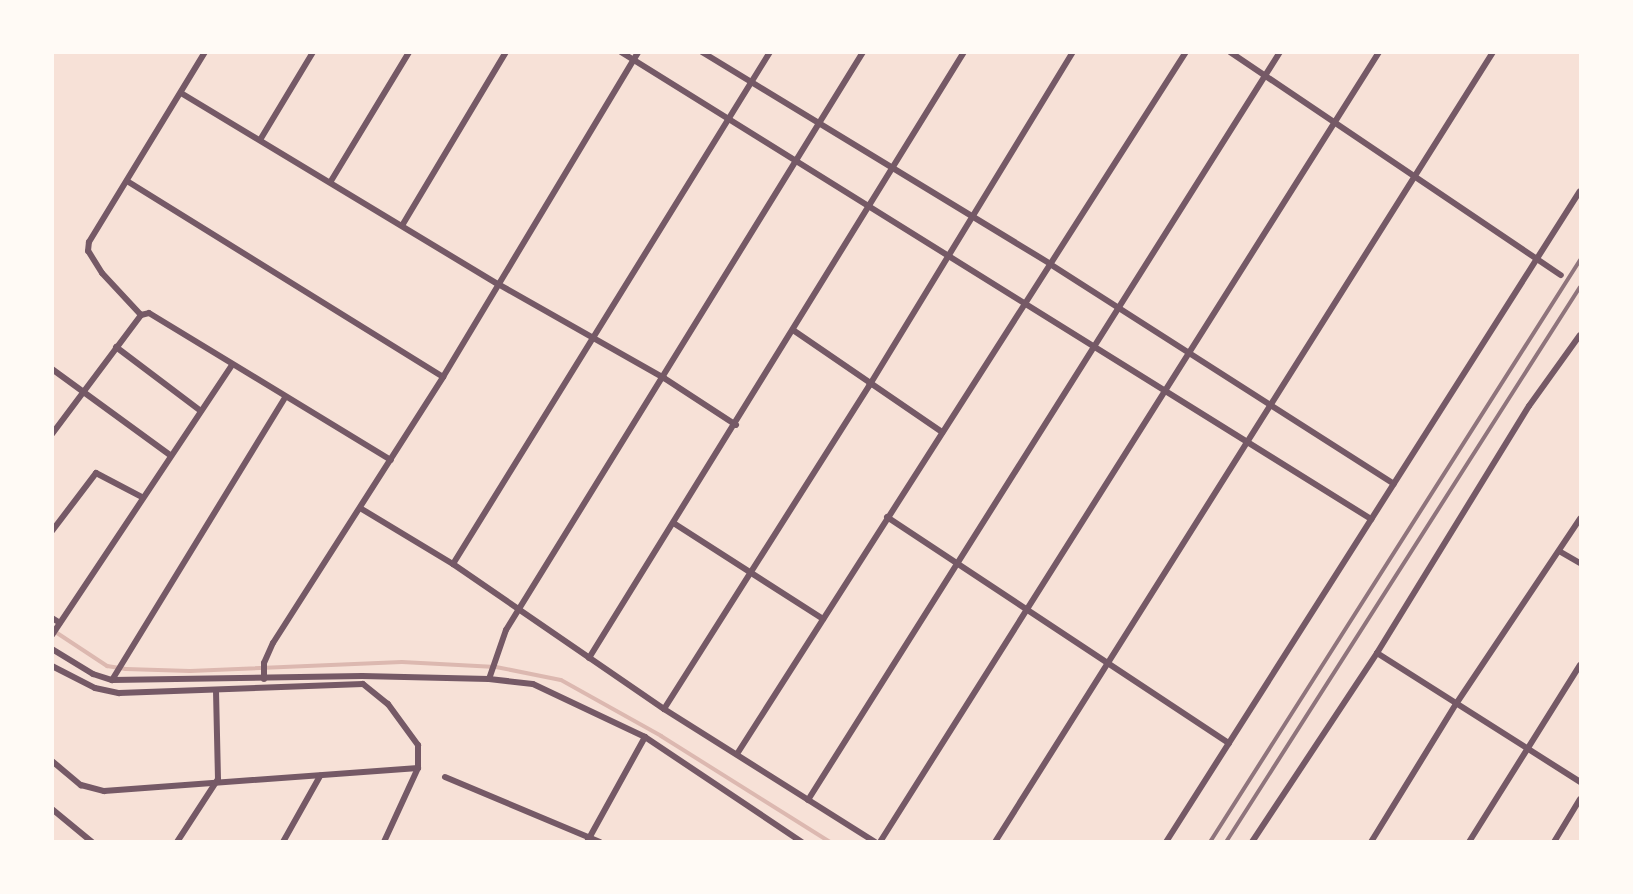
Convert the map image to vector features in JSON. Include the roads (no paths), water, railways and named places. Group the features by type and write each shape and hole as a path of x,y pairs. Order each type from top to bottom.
{"street":[{"path":"206,52 89,242 88,251 102,273 141,315 156,316 285,398 391,460"},
{"path":"260,140 313,52"},
{"path":"331,181 409,52"},
{"path":"403,224 506,52"},
{"path":"621,52 1250,441 1371,519"},
{"path":"264,676 264,663 323,561 360,508 443,377 638,52"},
{"path":"702,52 1050,264 1394,484"},
{"path":"453,564 770,52"},
{"path":"489,676 495,657 519,610 863,52"},
{"path":"589,658 675,524 964,52"},
{"path":"664,709 869,386 1073,52"},
{"path":"737,754 1186,52"},
{"path":"1230,52 1561,275"},
{"path":"808,800 1280,52"},
{"path":"880,842 1379,52"},
{"path":"995,842 1262,424 1493,52"},
{"path":"181,93 403,224 498,284 664,378 736,425"},
{"path":"127,181 443,377"},
{"path":"1166,842 1581,191"},
{"path":"52,434 141,315"},
{"path":"793,330 869,386 942,432"},
{"path":"1251,842 1377,653 1529,406 1581,334"},
{"path":"116,347 201,411"},
{"path":"52,635 232,365"},
{"path":"52,369 170,455"},
{"path":"112,678 285,398"},
{"path":"52,531 96,473 142,497"},
{"path":"360,508 453,564 664,709 875,842"},
{"path":"887,517 1110,662 1229,743"},
{"path":"1371,842 1456,704 1581,519"},
{"path":"675,524 823,619"},
{"path":"1559,550 1581,563"},
{"path":"52,618 60,624"},
{"path":"52,649 93,674 112,678 489,676 533,684 555,692 645,737 802,842"},
{"path":"1377,653 1581,782"},
{"path":"1469,842 1581,665"},
{"path":"52,666 105,692 216,691 363,684 406,725 418,745 418,768 384,842"},
{"path":"177,842 218,779 216,691"},
{"path":"589,839 645,737"},
{"path":"52,761 90,789 218,779 320,776 418,768"},
{"path":"283,842 320,776"},
{"path":"445,777 600,842"},
{"path":"1554,842 1581,799"},
{"path":"52,810 92,842"}],"waterway":[{"path":"54,631 107,666 126,669 190,671 402,662 496,667 561,680 661,736 830,842"}],"railway":[{"path":"1210,842 1580,260"},
{"path":"1226,842 1580,287"}]}
